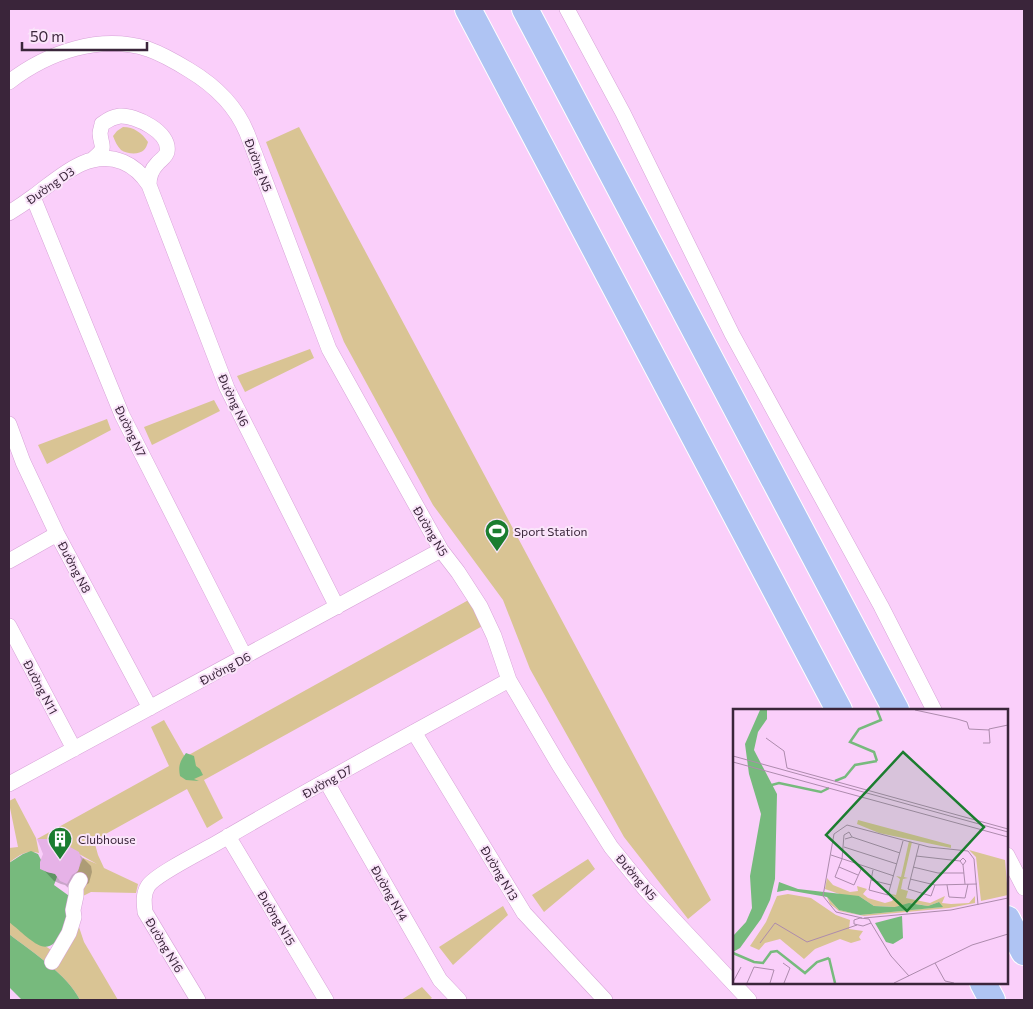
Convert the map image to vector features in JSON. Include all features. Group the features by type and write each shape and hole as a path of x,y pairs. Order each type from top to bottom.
{"highway":[{"path":"468,9 838,709"},
{"path":"525,9 895,709"},
{"path":"1008,921 1024,952"},
{"path":"984,984 992,1000"}],"street":[{"path":"567,9 623,113 732,334 881,606 933,709"},
{"name":"Đường N5","path":"9,82 39,63 79,47 102,44 127,45 149,50 174,61 198,75 232,107 242,122 329,349 441,550 480,606 494,636 509,680 559,765 611,847 645,889 733,983"},
{"path":"92,160 100,154 103,146 100,133 102,124 112,118 122,116 133,118 158,130 165,140 167,152 153,168 149,176 149,185"},
{"name":"Đường N6","path":"92,160 112,159 130,165 139,172 149,185 227,388 337,607"},
{"name":"Đường D3","path":"9,213 67,172 80,164 92,160"},
{"name":"Đường N7","path":"33,197 122,415 245,657"},
{"name":"Đường N8","path":"9,424 12,443 150,708"},
{"path":"9,561 58,534"},
{"name":"Đường D6","path":"9,784 441,550"},
{"name":"Đường N11","path":"9,626 74,749"},
{"name":"Đường D7","path":"148,886 170,870 228,836 509,680"},
{"name":"Đường N13","path":"414,732 524,913 605,1000"},
{"name":"Đường N14","path":"326,781 440,980 459,1000"},
{"name":"Đường N15","path":"228,836 326,1000"},
{"path":"1008,857 1024,888"},
{"path":"52,962 70,933 74,917 76,887 80,880"},
{"name":"Đường N16","path":"148,886 144,900 145,912 198,1000"},
{"name":"Đường N5","path":"734,984 749,1000"}],"shaded area":[{"path":"123,127 134,129 143,136 148,142 144,150 139,153 133,153 121,150 113,136"},
{"name":"Sport Station","path":"299,127 711,900 688,919 624,837 530,669 503,600 433,505 344,342 266,142"},
{"path":"310,349 314,358 245,392 237,376"},
{"path":"214,400 220,411 152,445 144,427"},
{"path":"107,419 111,430 47,464 38,445"},
{"path":"474,597 488,623 204,780 223,818 207,828 187,789 102,836 95,844 104,868 138,884 136,893 91,892 79,898 77,921 84,942 118,1000 80,1000 67,981 58,972 9,934 9,920 51,950 71,909 70,888 83,858 97,864 72,850 68,854 60,839 37,839 169,766 151,727 164,720 185,757"},
{"path":"186,753 194,756 196,766 203,775 194,779 199,781 186,780 180,776 180,764"},
{"path":"15,798 36,838 39,853 30,852 23,854 9,863 9,848 18,847 9,803 9,801"},
{"path":"31,851 38,854 47,872 58,874 54,885 72,898 69,919 64,931 57,941 47,947 33,942 9,922 9,863"},
{"path":"588,859 595,869 544,912 532,895"},
{"path":"503,906 508,915 453,965 439,947"},
{"path":"9,934 58,972 67,981 80,1000 22,1000 9,987"},
{"path":"422,987 432,998 429,1000 401,1000"}],"building":[{"name":"Clubhouse","path":"52,835 79,852 81,859 78,871 72,875 67,884 60,881 55,874 40,869 43,854 37,839 47,839"}],"place":[{"name":"Sport Station","path":"497,552"},
{"name":"Clubhouse","path":"60,860"}]}
